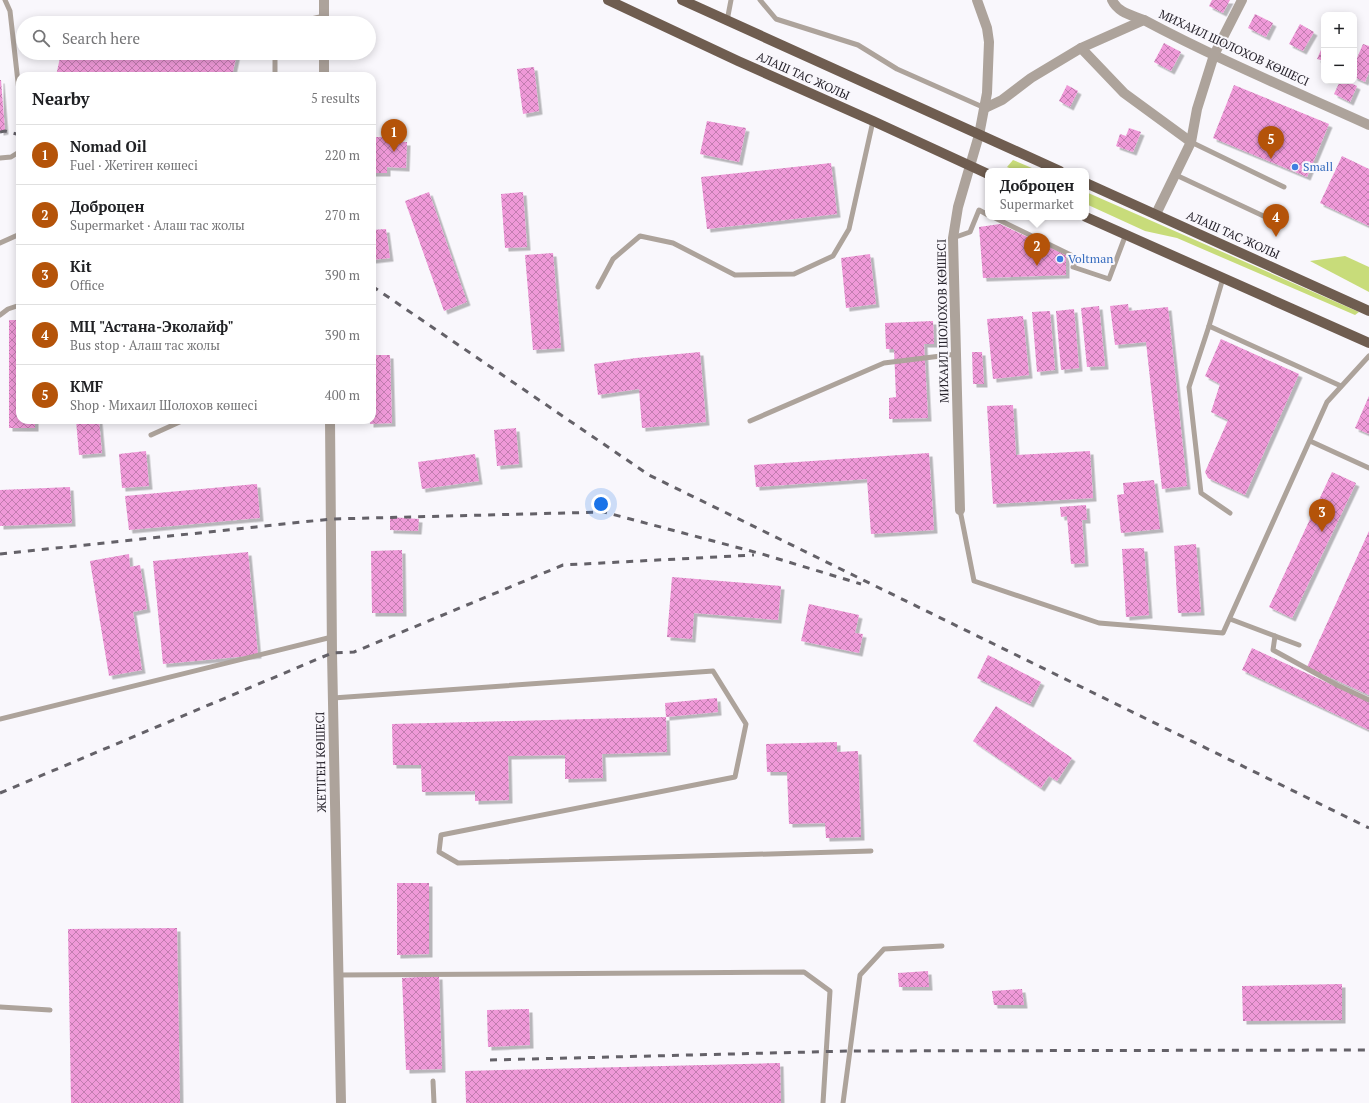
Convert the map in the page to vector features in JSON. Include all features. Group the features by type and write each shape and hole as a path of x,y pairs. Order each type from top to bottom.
{"main road":[{"name":"АЛАШ ТАС ЖОЛЫ","path":"608,0 738,61 985,173"},
{"name":"АЛАШ ТАС ЖОЛЫ","path":"682,0 1053,168"},
{"name":"АЛАШ ТАС ЖОЛЫ","path":"1089,184 1369,311"},
{"path":"1089,218 1369,343"}],"street":[{"path":"324,0 324,16"},
{"name":"МИХАИЛ ШОЛОХОВ КӨШЕСІ","path":"960,510 953,238 958,208 979,135 987,92 989,42 987,28 976,0"},
{"path":"1112,0 1114,5 1120,10 1144,20"},
{"path":"1156,214 1191,142 1197,109 1214,55 1242,0"},
{"name":"МИХАИЛ ШОЛОХОВ КӨШЕСІ","path":"985,108 1002,100 1031,78 1081,48 1144,20 1214,55 1369,125"},
{"path":"1081,48 1124,93 1191,142"},
{"path":"324,60 324,72"},
{"name":"ЖЕТІГЕН КӨШЕСІ","path":"330,424 332,637 341,1103"}],"lane":[{"path":"5,0 10,11 17,72"},
{"path":"727,21 731,0"},
{"path":"760,0 776,19 858,45 897,68 985,108"},
{"path":"275,60 275,72"},
{"path":"598,287 614,259 640,236 673,243 735,275 794,274 833,256 849,229 873,121"},
{"path":"1191,142 1284,187"},
{"path":"0,158 11,157 16,154"},
{"path":"1176,175 1272,220"},
{"path":"953,238 970,232 980,210 985,212"},
{"path":"999,220 1077,258 1072,267 1109,279 1126,234"},
{"path":"0,243 16,236"},
{"path":"1223,278 1189,387 1201,493 1230,513"},
{"path":"0,315 16,306"},
{"path":"1209,326 1341,386"},
{"path":"750,421 884,363 957,354"},
{"path":"960,510 974,581 1099,623 1223,633 1327,402 1369,356"},
{"path":"151,435 175,424"},
{"path":"1310,441 1369,468"},
{"path":"1230,619 1299,645"},
{"path":"1275,636 1273,650 1337,685 1369,700"},
{"path":"0,719 332,637"},
{"path":"333,698 712,671 746,724 735,777 441,835 439,852 458,863 871,851"},
{"path":"843,1103 860,975 884,949 942,946"},
{"path":"338,974 804,972 830,992 823,1103"},
{"path":"0,1007 50,1010"},
{"path":"432,1081 434,1103"}],"green space":[{"path":"1013,160 1032,168 1009,168 1007,167"},
{"path":"1089,193 1359,312 1355,315 1177,238 1145,231 1089,205"},
{"path":"1345,256 1369,267 1369,292 1310,261"}],"building":[{"path":"1212,0 1230,0 1223,13 1209,6"},
{"path":"1255,14 1273,23 1266,37 1248,28"},
{"path":"1300,24 1314,32 1303,51 1289,44"},
{"path":"1164,43 1181,52 1171,71 1154,62"},
{"path":"1363,44 1369,46 1369,72 1365,82 1357,78 1357,58"},
{"path":"1321,50 1321,60 1317,59"},
{"path":"59,60 235,60 233,72 57,72"},
{"path":"534,67 539,111 523,114 517,69"},
{"path":"0,80 5,131 0,132"},
{"path":"1339,84 1353,84 1357,86 1350,102 1334,94"},
{"path":"1067,85 1078,91 1070,107 1059,101"},
{"path":"1234,85 1329,124 1307,177 1213,138"},
{"path":"707,121 746,128 739,162 700,154"},
{"path":"1129,128 1141,132 1133,152 1116,146 1120,134 1126,136"},
{"path":"376,137 387,137 387,142 407,142 406,168 387,167 387,173 376,173"},
{"path":"1342,156 1369,169 1369,226 1320,203"},
{"path":"831,163 837,214 707,229 701,177"},
{"path":"429,192 467,302 444,311 405,201"},
{"path":"523,192 527,247 505,248 501,194"},
{"path":"1000,224 1066,255 1066,275 983,278 979,227"},
{"path":"386,229 390,258 376,260 376,230"},
{"path":"553,253 561,348 533,350 525,255"},
{"path":"870,254 876,304 846,308 841,258"},
{"path":"1128,304 1129,311 1168,307 1187,486 1162,489 1146,342 1115,345 1110,306"},
{"path":"1099,306 1105,366 1087,367 1081,308"},
{"path":"1074,309 1079,368 1061,370 1056,311"},
{"path":"1050,311 1055,370 1037,372 1032,312"},
{"path":"1023,316 1029,375 993,379 987,319"},
{"path":"9,320 16,320 16,424 35,424 35,428 9,428"},
{"path":"933,321 934,344 924,344 928,418 889,419 889,398 896,397 894,349 886,349 885,323"},
{"path":"1221,339 1299,374 1245,495 1208,478 1205,472 1228,420 1211,412 1220,384 1205,376"},
{"path":"700,352 706,422 642,428 639,389 598,395 594,364 636,358"},
{"path":"972,352 982,352 984,384 973,384"},
{"path":"376,355 390,355 392,423 376,424"},
{"path":"1369,396 1369,434 1355,428"},
{"path":"1013,405 1016,455 1090,451 1093,498 993,504 987,406"},
{"path":"76,424 99,424 102,453 79,455"},
{"path":"516,428 519,464 497,466 494,430"},
{"path":"146,451 149,486 122,488 119,454"},
{"path":"929,453 934,530 871,534 867,479 756,487 754,465"},
{"path":"475,454 479,481 422,489 418,462"},
{"path":"1332,472 1356,483 1292,618 1269,607"},
{"path":"1154,480 1160,529 1121,533 1117,495 1124,494 1123,483"},
{"path":"257,484 260,518 129,530 125,496"},
{"path":"70,487 72,523 0,526 0,490"},
{"path":"1086,505 1087,520 1082,520 1085,563 1071,564 1067,516 1061,517 1060,507"},
{"path":"390,517 419,519 418,531 390,530"},
{"path":"1369,531 1369,695 1307,667"},
{"path":"1196,544 1201,612 1178,613 1174,546"},
{"path":"1144,548 1149,615 1126,617 1122,549"},
{"path":"402,550 403,613 372,613 371,551"},
{"path":"248,552 258,655 163,664 153,561"},
{"path":"129,554 130,567 140,565 147,609 133,612 142,670 109,676 90,561"},
{"path":"672,577 781,586 778,620 694,613 692,639 667,637"},
{"path":"809,604 859,615 855,633 863,634 859,653 801,641"},
{"path":"1252,648 1369,702 1369,730 1242,670"},
{"path":"988,655 1041,682 1030,704 977,678"},
{"path":"717,698 718,712 666,717 665,703"},
{"path":"996,706 1072,758 1057,781 1049,776 1041,788 973,741"},
{"path":"666,717 667,752 602,754 603,778 565,779 565,755 508,756 509,800 475,801 475,791 422,792 421,765 393,765 392,724"},
{"path":"837,742 837,752 858,751 861,837 826,838 825,823 789,824 787,772 767,772 766,744"},
{"path":"397,883 429,883 429,954 397,955"},
{"path":"177,928 180,1103 71,1103 68,929"},
{"path":"928,971 929,987 899,987 898,973"},
{"path":"439,976 442,1069 406,1070 402,978"},
{"path":"1342,984 1342,1020 1243,1021 1242,986"},
{"path":"1022,989 1024,1005 994,1005 992,991"},
{"path":"529,1009 530,1045 488,1047 487,1010"},
{"path":"780,1063 781,1103 466,1103 465,1071"}],"railway":[{"path":"0,132 5,131 16,134"},
{"path":"376,289 649,475 1369,828"},
{"path":"0,554 331,519 604,512 762,554 861,584"},
{"path":"0,793 332,653 354,652 563,565 754,555"},
{"path":"490,1060 850,1051 1369,1050"}],"place":[{"name":"Nomad Oil","path":"394,152"},
{"name":"KMF","path":"1271,159"},
{"name":"Small","path":"1295,167"},
{"name":"МЦ \"Астана-Эколайф\"","path":"1276,237"},
{"name":"Voltman","path":"1060,259"},
{"name":"Доброцен","path":"1037,266"},
{"name":"Kit","path":"1322,532"}]}
